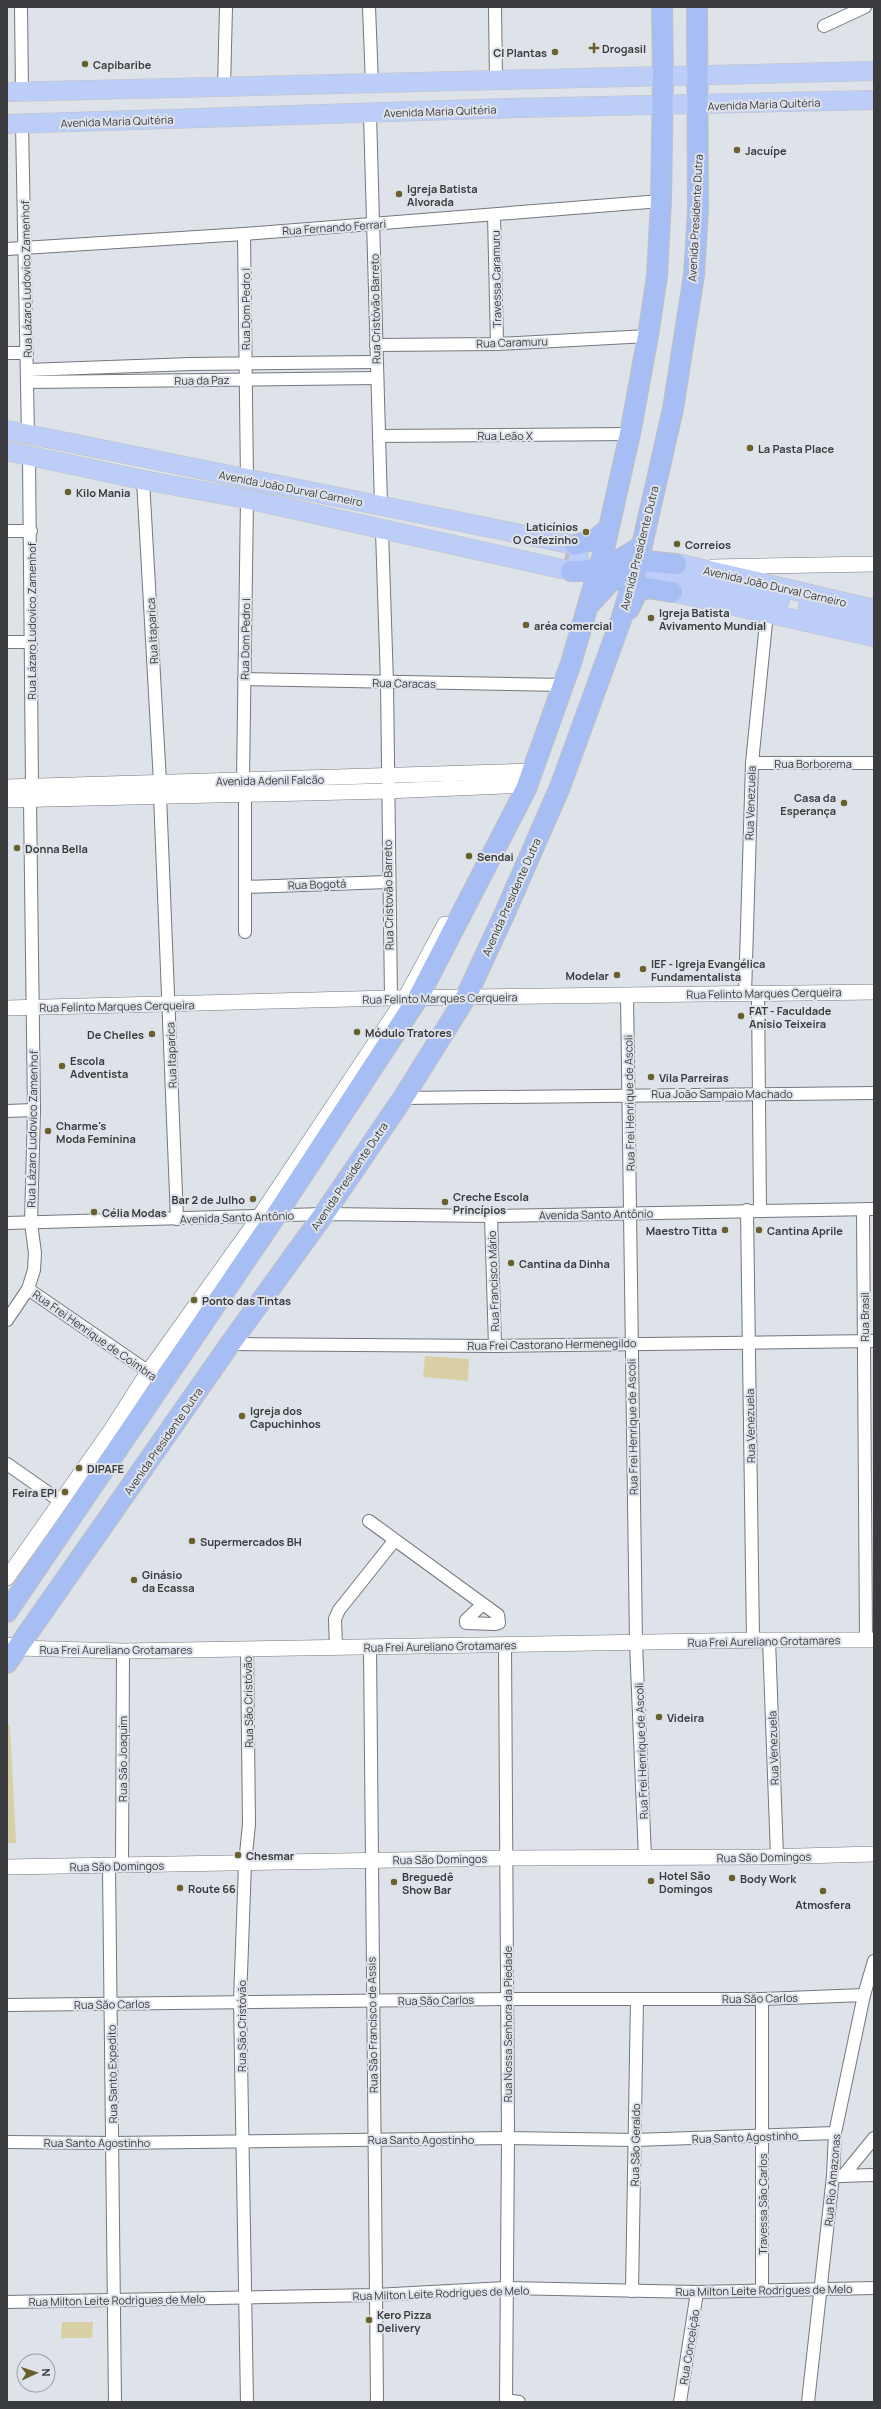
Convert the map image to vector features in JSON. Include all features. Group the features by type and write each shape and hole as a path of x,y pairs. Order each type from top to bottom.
{"highway":[{"path":"7,1612 30,1562 155,1377 267,1217 405,998 529,782 564,685 598,570 630,434 648,336 657,276 661,201 663,106 662,7"},
{"name":"Avenida Presidente Dutra","path":"11,1652 324,1214 403,1098 466,997 560,787 620,620 637,567 640,547 673,409 694,275 698,210 699,105 697,7"},
{"path":"646,526 658,553 674,578"},
{"path":"570,557 608,529"},
{"path":"570,557 588,572 610,566 640,547"},
{"path":"570,557 588,605"},
{"path":"588,605 609,583 645,561 651,561 674,578"},
{"path":"620,620 628,611 637,592 674,578"}],"main road":[{"path":"15,92 874,71"},
{"path":"763,74 756,79 751,90 756,98 764,104"},
{"path":"504,80 517,94 514,108"},
{"name":"Avenida Maria Quitéria","path":"15,124 370,114 514,108 764,104 874,100"},
{"name":"Avenida João Durval Carneiro","path":"7,430 247,480 381,505 570,557"},
{"name":"Avenida João Durval Carneiro","path":"7,451 143,480 255,495 382,531 570,557"},
{"path":"247,480 255,495 570,557"},
{"name":"Avenida João Durval Carneiro","path":"674,578 696,567 871,619"},
{"path":"674,578 767,613 874,637"},
{"path":"674,578 871,619"}],"street":[{"path":"15,92 21,7"},
{"path":"224,88 226,7"},
{"path":"369,7 372,84"},
{"path":"496,7 504,80"},
{"path":"824,26 865,7"},
{"name":"Rua Cristóvão Barreto","path":"370,114 381,505"},
{"name":"Rua Lázaro Ludovico Zamenhof","path":"15,124 26,248 28,435"},
{"name":"Rua Fernando Ferrari","path":"7,249 244,234 661,201"},
{"name":"Travessa Caramuru","path":"494,215 497,344"},
{"name":"Rua Dom Pedro I","path":"244,234 247,480"},
{"name":"Rua Caramuru","path":"376,345 497,344 648,336"},
{"path":"7,353 27,353"},
{"name":"Rua da Paz","path":"27,370 191,364 376,362"},
{"path":"191,364 191,380"},
{"name":"Rua da Paz","path":"27,382 377,378"},
{"name":"Rua Leão X","path":"380,436 630,434"},
{"name":"Rua Lázaro Ludovico Zamenhof","path":"7,1320 28,1289 34,1270 35,1253 31,1223 34,1110 30,642 31,531 29,456"},
{"name":"Rua Itaparica","path":"143,480 160,789 177,1220"},
{"name":"Rua Dom Pedro I","path":"245,932 244,679 255,495"},
{"path":"7,531 31,531"},
{"path":"382,531 387,784"},
{"path":"696,567 874,564"},
{"name":"Rua Venezuela","path":"760,1210 760,1093 752,994 752,763 767,613"},
{"path":"7,642 30,642"},
{"name":"Rua Caracas","path":"244,679 564,685"},
{"name":"Rua Borborema","path":"752,763 874,763"},
{"name":"Avenida Adenil Falcão","path":"7,800 31,793 334,785 529,782"},
{"name":"Rua Cristovão Barreto","path":"387,784 388,882 405,998"},
{"name":"Avenida Adenil Falcão","path":"7,787 31,793"},
{"name":"Rua Bogotá","path":"246,887 388,882"},
{"name":"Rua Felinto Marques Cerqueira","path":"7,1008 405,998 874,992"},
{"name":"Rua Frei Henrique de Ascoli","path":"627,995 636,1643 645,1858"},
{"name":"Rua João Sampaio Machado","path":"403,1098 629,1094 874,1093"},
{"path":"7,1111 34,1110"},
{"name":"Avenida Santo Antônio","path":"7,1223 177,1220 324,1214 491,1216 747,1210 869,1209"},
{"name":"Rua Brasil","path":"869,1209 870,1640"},
{"name":"Rua Venezuela","path":"747,1210 753,1640"},
{"name":"Rua Francisco Mário","path":"491,1216 495,1346"},
{"name":"Rua Frei Henrique de Coimbra","path":"28,1289 155,1377"},
{"name":"Rua Frei Castorano Hermenegildo","path":"230,1344 495,1346 869,1341"},
{"path":"7,1578 30,1562 60,1501 117,1434"},
{"path":"7,1464 60,1501"},
{"path":"369,1521 394,1541 483,1604"},
{"path":"336,1648 335,1619 339,1610 394,1541"},
{"name":"Rua Frei Aureliano Grotamares","path":"11,1652 505,1646 753,1640 870,1640"},
{"name":"Rua Venezuela","path":"769,1640 778,1856"},
{"name":"Rua Nossa Senhora da Piedade","path":"505,1646 508,2138 505,2288 506,2401"},
{"name":"Rua São Francisco de Assis","path":"370,1647 372,2001 377,2402"},
{"name":"Rua São Cristóvão","path":"246,2402 240,2001 246,1864 250,1824 247,1649"},
{"name":"Rua São Joaquim","path":"116,1866 123,1651"},
{"name":"Rua São Domingos","path":"7,1867 246,1864 507,1858 645,1858 874,1854"},
{"name":"Rua Santo Expedito","path":"115,2402 113,2143 110,2004 116,1866"},
{"name":"Rua Rio Amazonas","path":"808,2402 821,2290 838,2176 835,2133 864,1995 874,1961"},
{"name":"Rua São Carlos","path":"7,2005 240,2001 762,1999 864,1995"},
{"name":"Rua São Geraldo","path":"632,2291 637,1999"},
{"name":"Travessa São Carlos","path":"762,1999 762,2290"},
{"name":"Rua Santo Agostinho","path":"7,2142 113,2143 508,2138 635,2140 835,2133"},
{"path":"838,2176 874,2138"},
{"path":"838,2176 874,2175"},
{"name":"Rua Milton Leite Rodrigues de Melo","path":"7,2302 375,2296 505,2288 697,2292 874,2288"},
{"name":"Rua Conceição","path":"680,2402 697,2292"},
{"path":"506,2401 519,2402"}],"shaded area":[{"path":"871,1354 874,1354 874,1484 873,1484"},
{"path":"425,1356 469,1359 468,1381 423,1377"},
{"path":"7,1723 10,1726 16,1843 7,1843"},
{"path":"62,2322 93,2322 92,2338 61,2338"}],"tunnel":[{"path":"565,556 614,566"}],"place":[{"name":"Drogasil","path":"594,48"},
{"name":"CI Plantas","path":"555,52"},
{"name":"Capibaribe","path":"85,64"},
{"name":"Jacuípe","path":"737,150"},
{"name":"Igreja Batista Alvorada","path":"399,194"},
{"name":"La Pasta Place","path":"750,448"},
{"name":"Kilo Mania","path":"68,492"},
{"name":"Laticínios O Cafezinho","path":"586,532"},
{"name":"Correios","path":"677,544"},
{"name":"Igreja Batista Avivamento Mundial","path":"651,618"},
{"name":"aréa comercial","path":"526,625"},
{"name":"Casa da Esperança","path":"844,803"},
{"name":"Donna Bella","path":"17,848"},
{"name":"Sendai","path":"469,856"},
{"name":"IEF - Igreja Evangélica Fundamentalista","path":"643,969"},
{"name":"Modelar","path":"617,975"},
{"name":"FAT - Faculdade Anísio Teixeira","path":"741,1016"},
{"name":"Módulo Tratores","path":"357,1032"},
{"name":"De Chelles","path":"152,1034"},
{"name":"Escola Adventista","path":"62,1066"},
{"name":"Vila Parreiras","path":"651,1077"},
{"name":"Charme's Moda Feminina","path":"48,1131"},
{"name":"Bar 2 de Julho","path":"253,1199"},
{"name":"Creche Escola Princípios","path":"445,1202"},
{"name":"Célia Modas","path":"94,1212"},
{"name":"Maestro Titta","path":"725,1230"},
{"name":"Cantina Aprile","path":"759,1230"},
{"name":"Cantina da Dinha","path":"511,1263"},
{"name":"Ponto das Tintas","path":"194,1300"},
{"name":"Igreja dos Capuchinhos","path":"242,1416"},
{"name":"DIPAFE","path":"79,1468"},
{"name":"Feira EPI","path":"65,1492"},
{"name":"Supermercados BH","path":"192,1541"},
{"name":"Ginásio da Ecassa","path":"134,1580"},
{"name":"Videira","path":"659,1717"},
{"name":"Chesmar","path":"238,1855"},
{"name":"Body Work","path":"732,1878"},
{"name":"Hotel São Domingos","path":"651,1881"},
{"name":"Breguedê Show Bar","path":"394,1882"},
{"name":"Route 66","path":"180,1888"},
{"name":"Atmosfera","path":"823,1891"},
{"name":"Kero Pizza Delivery","path":"369,2320"}]}
